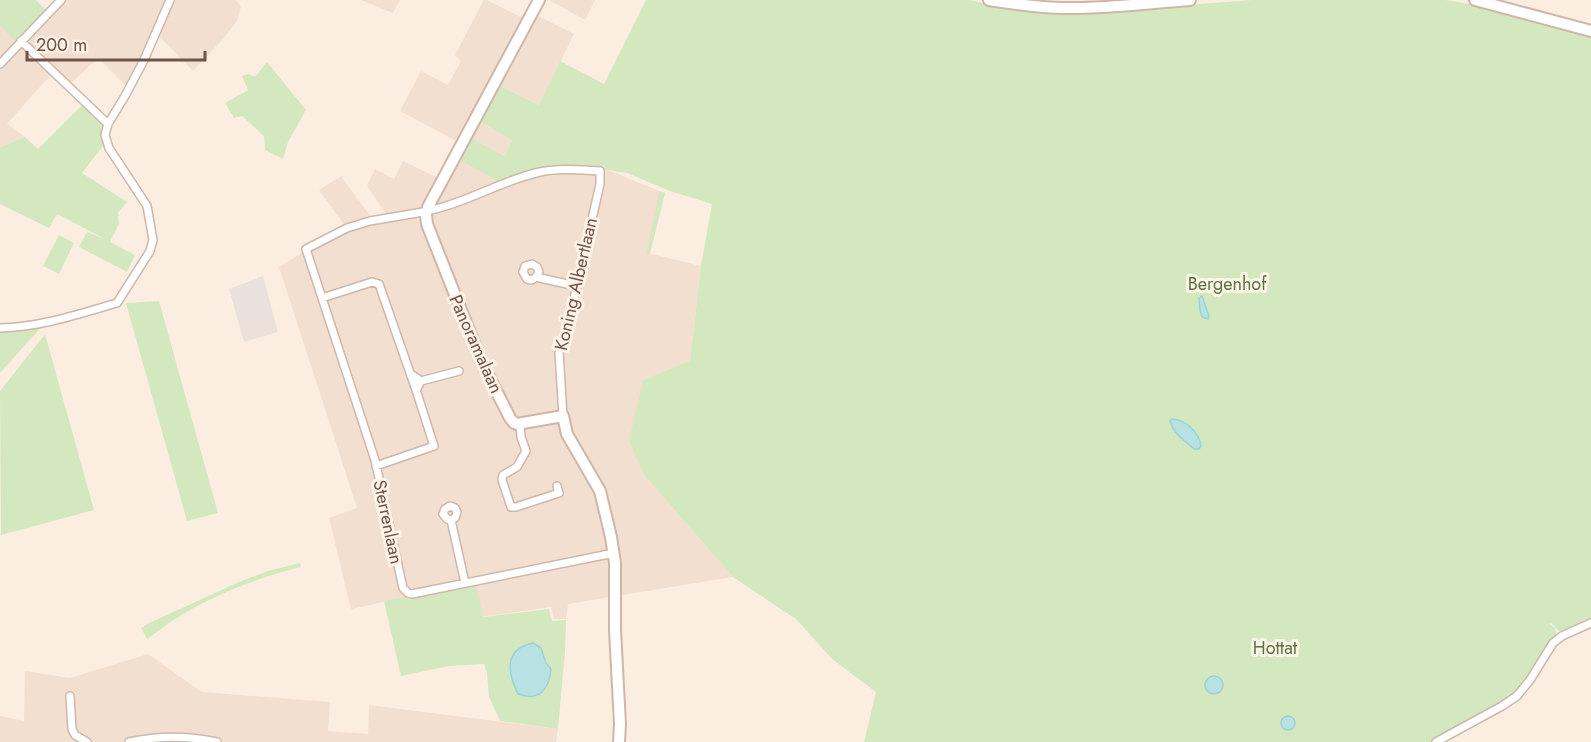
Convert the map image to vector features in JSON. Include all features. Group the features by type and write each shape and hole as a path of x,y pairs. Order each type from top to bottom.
{"street":[{"path":"0,64 62,0"},
{"path":"0,328 51,322 117,303 150,251 153,240 147,206 109,148 105,135 108,124 144,60 170,0"},
{"path":"427,211 539,0"},
{"path":"989,0 1064,9 1190,0"},
{"path":"1475,0 1591,32"},
{"path":"21,41 108,124"},
{"name":"Koning Albertlaan","path":"427,211 457,204 507,182 538,172 600,171 600,184 568,325 559,352 563,416 567,434 600,491 614,553 620,742"},
{"name":"Sterrenlaan","path":"427,211 370,221 347,228 306,249 376,466 403,588 412,594 614,553"},
{"name":"Panoramalaan","path":"427,211 427,224 482,363 510,418 515,424 520,424"},
{"path":"537,277 576,286"},
{"path":"322,298 372,282 379,284 412,375 434,446 376,466"},
{"path":"416,390 421,381 459,371"},
{"path":"412,375 421,381"},
{"path":"557,486 559,493 511,507 502,480 503,475 517,467 526,452 520,424 563,416"},
{"path":"451,520 465,583"},
{"path":"1436,742 1517,696 1553,643 1562,636 1591,623"},
{"path":"70,696 72,729 75,735 87,742"},
{"path":"129,742 168,738 217,742"}],"shaded area":[{"path":"65,0 236,0 241,7 237,21 193,71 158,35 151,33 126,86 98,58 70,84 54,71 7,124 25,137 0,147 0,26 21,46"},
{"path":"361,0 400,0 393,13"},
{"path":"484,0 525,19 534,1 532,0 544,0 536,15 574,34 539,105 500,86 481,122 513,140 505,156 471,138 458,142 400,111 421,71 448,85 461,61 455,55"},
{"path":"549,0 595,0 585,20"},
{"path":"454,157 552,168 608,170 659,191 648,253 701,266 690,362 643,380 644,475 733,577 568,604 566,619 554,619 551,607 482,617 476,582 351,609 329,518 357,508 279,267 345,226 319,190 341,176 371,217 387,215 367,186 375,169 394,179 403,161 440,179"},
{"path":"263,276 278,332 244,342 229,289"},
{"path":"148,654 202,692 330,702 328,731 368,734 369,705 558,729 556,742 0,742 0,716 24,721 25,671 70,678"}],"green space":[{"path":"0,0 36,0 46,10 15,41 0,26"},
{"path":"646,0 968,0 1044,12 1120,10 1252,0 1446,0 1501,11 1591,36 1591,620 1561,633 1551,623 1557,637 1521,690 1512,698 1433,742 864,742 876,692 832,659 797,620 733,577 644,475 629,441 643,380 690,361 701,266 712,204 670,191 627,173 552,168 499,182 458,159 471,138 505,156 512,140 481,122 500,86 539,105 560,61 604,84"},
{"path":"267,62 306,110 288,142 283,159 265,150 264,136 242,116 234,118 225,103 248,90 242,76 248,74 255,77"},
{"path":"82,105 103,126 103,146 82,173 127,202 118,213 119,224 110,242 135,255 127,272 79,247 87,232 105,239 57,214 49,228 0,204 0,147 25,137 38,149"},
{"path":"659,191 665,193 650,254 647,253"},
{"path":"59,235 74,243 59,274 43,266"},
{"path":"159,301 218,513 187,521 126,303"},
{"path":"44,324 0,373 0,328"},
{"path":"45,334 94,510 1,535 0,391"},
{"path":"300,563 301,567 253,581 221,594 173,620 147,639 141,628 239,582 268,571"},
{"path":"476,582 483,617 549,609 552,621 566,620 558,729 500,721 489,697 484,664 449,666 401,676 384,601"}],"water":[{"path":"1202,296 1208,319 1202,317 1200,310 1199,298"},
{"path":"1172,419 1187,424 1195,432 1200,441 1199,449 1194,449 1183,440 1172,425 1170,421"},
{"path":"533,643 541,648 546,663 551,669 548,682 542,692 538,695 526,696 518,694 514,686 510,662 517,650"},
{"path":"1210,676 1218,676 1223,681 1221,692 1210,694 1205,689 1205,681"},
{"path":"1288,716 1293,718 1295,723 1293,728 1288,730 1283,728 1281,723 1283,718"}],"park label":[{"name":"Bergenhof","path":"1227,284"},
{"name":"Hottat","path":"1275,648"}]}
